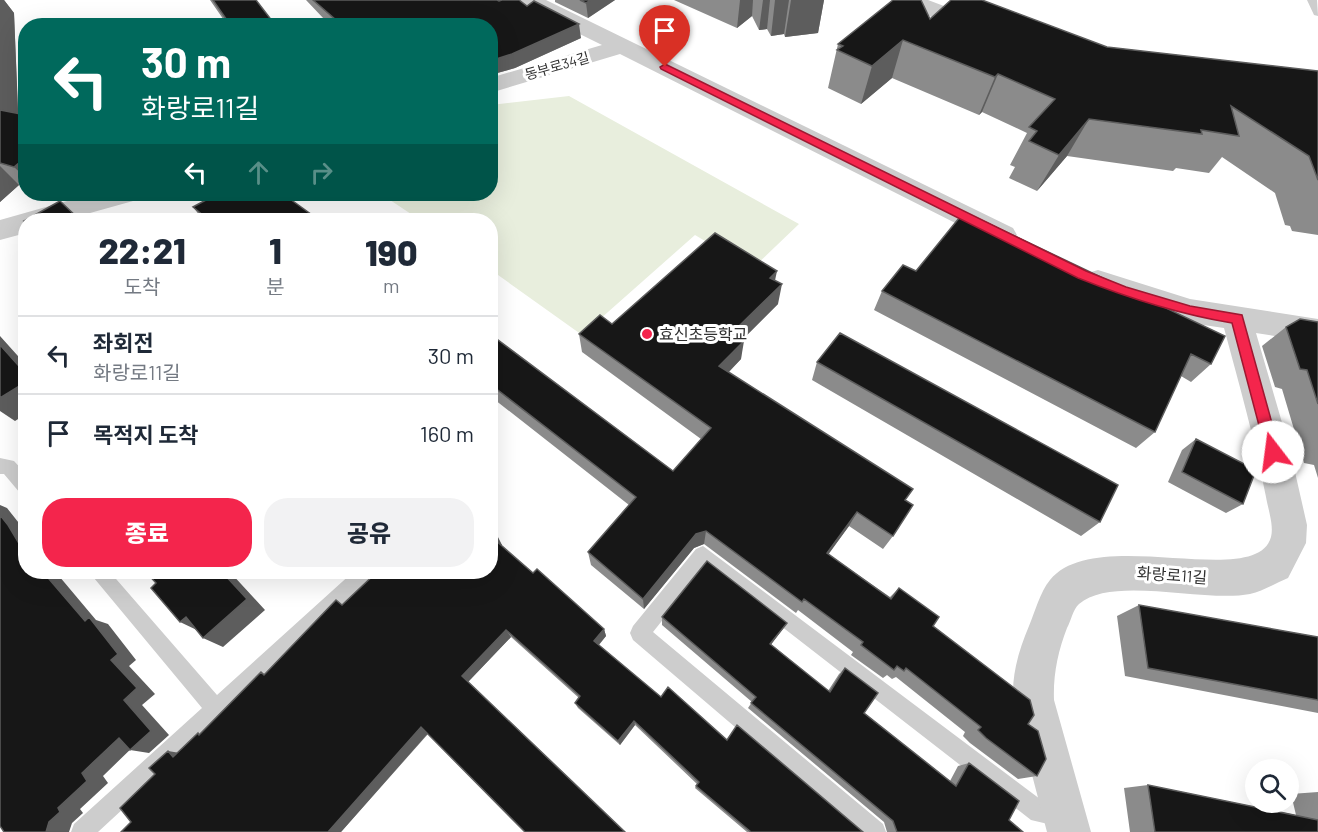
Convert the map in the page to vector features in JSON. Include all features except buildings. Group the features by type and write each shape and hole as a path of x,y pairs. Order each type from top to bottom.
{"street":[{"path":"529,0 1022,245"},
{"path":"909,0 1005,38"},
{"name":"동부로34길","path":"498,84 624,46"},
{"path":"58,213 100,201"},
{"path":"0,230 18,225"},
{"path":"1072,270 1122,290 1190,311 1318,331"},
{"name":"화랑로11길","path":"1067,825 1034,701 1037,669 1046,632 1065,591 1092,575 1122,572 1244,578 1272,568 1283,558 1288,543 1289,526 1279,474 1237,319"}],"lane":[{"path":"1312,0 1318,14"},
{"path":"0,466 8,466 18,478"},
{"path":"875,832 640,633 703,555 1039,813 1067,825"},
{"path":"104,579 216,709"},
{"path":"82,832 358,579"}],"green space":[{"path":"569,96 799,224 752,269 695,235 582,335 498,275 498,213 410,213 392,201 498,201 498,104"}],"place":[{"name":"효신초등학교","path":"647,334"}],"route":[{"path":"665,67 1082,274 1122,290 1190,311 1237,319 1273,452"}]}
